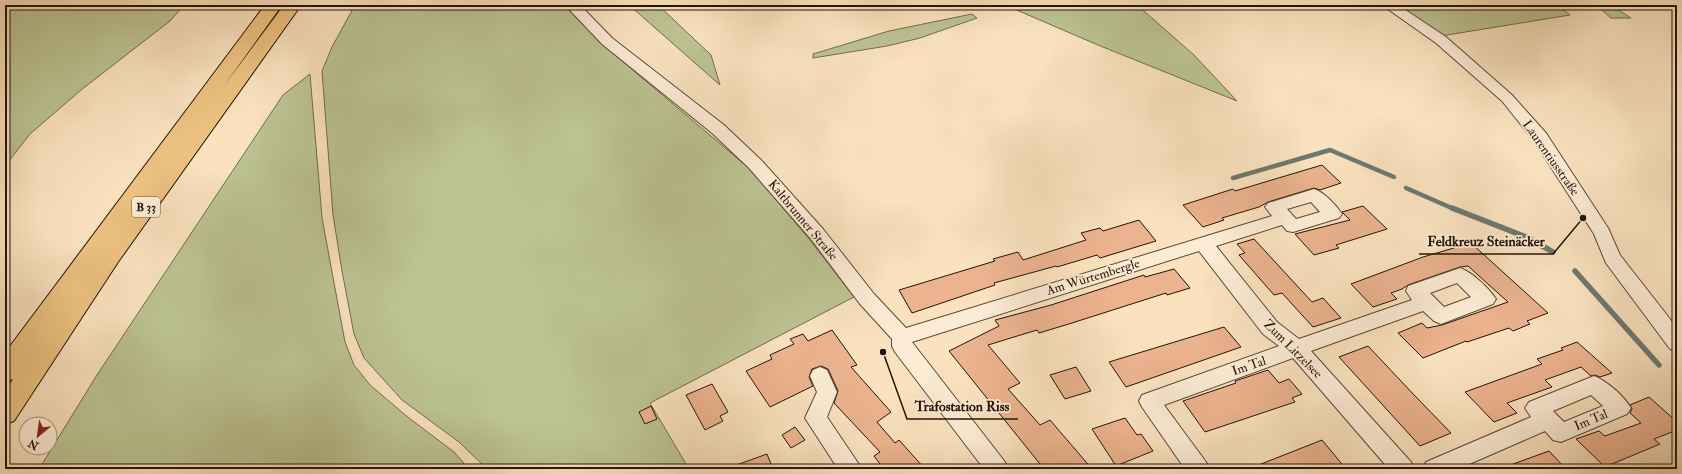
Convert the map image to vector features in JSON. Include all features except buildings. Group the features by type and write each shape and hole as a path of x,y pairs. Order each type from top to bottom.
{"highway":[{"name":"B 33","path":"5,372 81,266 274,5"},
{"name":"B 33","path":"5,413 110,256 293,5"}],"street":[{"name":"Kaltbrunner Straße","path":"572,5 607,40 718,129 755,164 817,234 867,299 902,337 902,346 997,469"},
{"name":"Laurentiusstraße","path":"1389,5 1441,40 1507,98 1540,137 1602,233 1612,258 1677,343"},
{"name":"Am Würtembergle","path":"902,337 1285,218"},
{"name":"Zum Litzelsee","path":"1203,244 1270,328 1297,349 1403,469"},
{"name":"Im Tal","path":"1198,469 1149,401 1427,302"},
{"path":"820,376 827,392 816,418 851,469"},
{"path":"1434,469 1548,420"}],"green space":[{"path":"5,5 184,5 170,21 81,90 30,134 5,166"},
{"path":"355,5 564,5 602,44 750,169 810,240 854,297 650,403 689,469 487,469 459,442 402,400 364,358 354,334 333,215 322,71 332,47"},
{"path":"629,5 658,5 711,55 720,85"},
{"path":"1005,5 1137,5 1194,55 1237,101 1098,45"},
{"path":"1396,5 1557,5 1570,15 1441,36"},
{"path":"1596,5 1611,5 1631,18 1611,18"},
{"path":"972,14 977,18 920,38 887,46 813,58 813,54 889,31"},
{"path":"310,74 322,218 345,342 354,365 370,385 409,418 454,452 469,469 39,469 47,456 58,456 58,438 97,375 283,95"}],"waterway":[{"path":"1233,178 1330,150 1394,177"},
{"path":"1406,188 1454,209"},
{"path":"1452,208 1526,237 1553,252"},
{"path":"1575,271 1659,365"}],"place":[{"name":"Feldkreuz Steinäcker","path":"1583,218"},
{"name":"Trafostation Riss","path":"883,352"}]}
